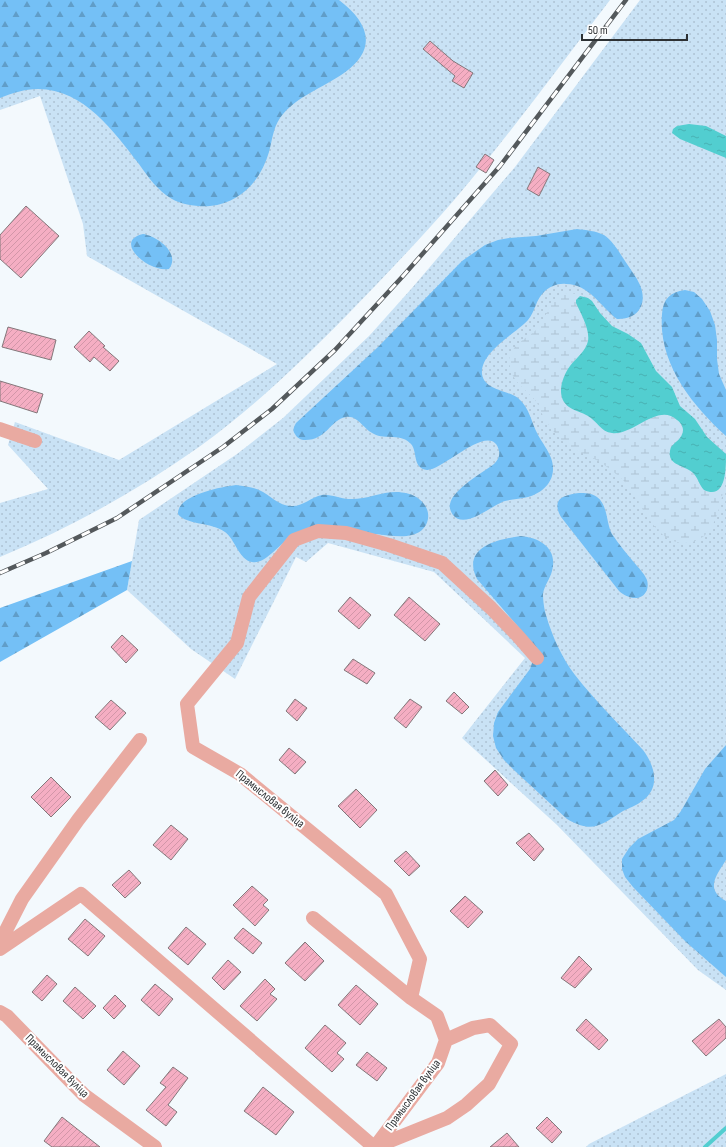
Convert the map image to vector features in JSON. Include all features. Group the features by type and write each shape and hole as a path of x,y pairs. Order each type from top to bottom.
{"street":[{"path":"0,429 35,441"},
{"name":"Прамысловая вуліца","path":"411,998 420,959 386,894 240,774 194,747 187,704 237,643 249,597 294,540 318,531 346,533 389,545 442,563 502,619 518,635 537,658"},
{"path":"0,942 22,899 78,820 140,740"},
{"path":"0,949 81,894 375,1147"},
{"path":"314,918 411,998 436,1016 446,1040"},
{"name":"Прамысловая вуліца","path":"0,1012 8,1016 84,1095 155,1147"},
{"name":"Прамысловая вуліца","path":"490,1025 511,1044 489,1084 466,1105 447,1118 375,1147 438,1063 446,1040 473,1028 490,1025"}],"green space":[{"path":"0,0 610,0 514,126 455,199 362,299 277,383 219,432 152,479 102,508 52,534 0,557 0,503 48,489 8,445 15,422 119,460 277,364 87,256 83,224 40,96 0,110"},
{"path":"0,0 339,0 349,8 363,26 366,35 365,45 362,54 355,64 344,73 302,98 286,110 274,130 269,152 261,172 248,188 240,195 221,204 196,206 176,201 162,192 108,126 84,104 70,96 55,91 38,89 9,94 0,98"},
{"path":"640,0 726,0 726,990 698,970 557,825 462,738 525,658 434,572 328,543 306,562 296,557 235,679 191,649 127,590 139,520 237,454 283,418 370,335 515,167"},
{"path":"577,229 604,235 610,240 637,279 643,298 642,304 636,314 624,319 617,319 594,297 581,288 566,284 555,285 541,295 528,320 499,344 487,358 483,366 482,374 484,379 491,387 513,395 522,402 551,458 553,465 552,477 549,483 540,491 528,497 505,501 471,518 464,520 458,519 450,510 452,498 462,487 497,461 499,451 495,443 487,441 477,443 444,463 427,470 422,469 419,466 413,447 407,441 398,438 378,436 370,432 354,418 346,417 341,419 323,434 312,439 302,440 294,433 293,430 296,423 378,347 462,261 485,245 498,240 536,236"},
{"path":"143,234 155,238 170,251 172,263 169,269 161,269 152,266 137,256 132,249 131,243 134,238"},
{"path":"685,290 694,292 702,299 710,311 715,325 719,374 726,390 726,436 701,411 690,397 672,366 666,349 662,332 662,314 664,304 668,297 675,292"},
{"path":"565,293 580,294 588,298 584,297 576,304 586,324 588,341 584,349 570,366 584,414 605,430 615,433 621,433 641,422 657,416 671,416 680,422 683,433 669,452 669,456 672,461 693,472 698,481 708,492 718,491 725,484 718,513 709,531 703,537 684,543 673,541 664,536 649,519 623,480 604,465 567,445 553,431 535,400 513,376 509,363 509,357 512,351 518,344 536,330 554,300"},
{"path":"236,485 256,489 287,506 299,505 322,495 355,499 399,492 409,494 419,499 427,509 428,520 423,529 418,533 408,536 363,534 295,537 289,539 263,560 252,562 240,553 232,539 225,532 187,520 178,514 180,507 192,497 211,490"},
{"path":"579,493 595,496 601,500 612,534 647,579 647,590 641,597 634,598 626,596 619,591 561,517 557,506 560,499 568,495"},
{"path":"521,536 541,542 550,551 553,563 552,571 543,594 545,613 551,631 566,661 591,695 643,750 651,763 653,770 654,783 648,796 637,804 596,826 584,826 567,819 504,760 496,748 493,736 494,723 498,712 530,669 533,660 521,630 477,579 473,568 474,559 478,552 493,542"},
{"path":"132,561 127,590 0,662 0,608"},
{"path":"726,745 726,860 716,876 714,887 715,892 726,901 726,977 686,942 633,887 625,877 622,869 622,859 629,848 638,839 674,820 681,811 705,769"},
{"path":"726,1074 726,1147 586,1147 589,1144"}],"water":[{"path":"689,124 706,126 726,136 726,158 680,139 672,133 673,129 677,126"},
{"path":"580,296 588,298 592,301 600,313 612,326 641,343 656,371 672,387 680,406 695,419 707,437 726,454 725,475 721,487 717,491 711,492 704,490 692,472 672,461 670,457 671,447 683,433 682,426 677,420 670,416 662,415 654,417 620,433 612,433 605,431 591,418 571,408 565,403 561,393 562,381 570,366 585,348 588,341 588,332 576,303 576,300"}],"building":[{"path":"430,41 453,61 473,73 464,88 452,81 455,76 423,49"},
{"path":"485,154 494,160 486,173 476,167"},
{"path":"538,167 550,174 539,196 527,189"},
{"path":"26,206 59,236 21,278 0,259 0,235"},
{"path":"8,327 56,340 51,360 2,347"},
{"path":"89,331 105,346 103,347 119,361 110,371 94,357 90,362 74,347"},
{"path":"0,381 43,394 37,413 0,401"},
{"path":"350,597 371,615 359,629 338,611"},
{"path":"409,597 440,624 425,641 394,615"},
{"path":"122,635 138,650 126,663 111,647"},
{"path":"353,659 375,673 367,684 344,670"},
{"path":"454,692 469,707 462,714 446,701"},
{"path":"295,699 307,708 297,721 286,711"},
{"path":"410,699 422,707 406,728 394,718"},
{"path":"111,700 126,713 110,730 95,717"},
{"path":"289,748 306,762 295,774 279,760"},
{"path":"495,770 508,785 498,796 484,781"},
{"path":"51,777 71,797 51,817 31,797"},
{"path":"356,789 377,810 360,828 338,806"},
{"path":"171,825 188,839 171,860 153,845"},
{"path":"529,833 544,849 534,861 516,843"},
{"path":"406,851 420,866 409,876 394,861"},
{"path":"129,870 141,883 125,898 112,885"},
{"path":"252,886 268,900 263,905 269,910 255,926 233,905"},
{"path":"465,896 483,912 468,928 450,911"},
{"path":"85,919 105,936 88,956 68,939"},
{"path":"186,927 206,944 188,965 168,948"},
{"path":"243,928 262,943 253,954 234,938"},
{"path":"305,942 324,961 305,981 285,963"},
{"path":"579,956 592,969 575,988 561,978"},
{"path":"228,960 241,972 224,990 212,978"},
{"path":"47,975 57,984 42,1001 32,992"},
{"path":"265,979 275,989 270,994 277,999 257,1021 240,1006"},
{"path":"155,984 173,999 159,1016 141,1000"},
{"path":"356,985 378,1004 360,1025 338,1005"},
{"path":"75,987 96,1006 83,1019 63,1001"},
{"path":"115,995 126,1006 114,1019 103,1008"},
{"path":"586,1019 608,1040 599,1050 576,1030"},
{"path":"719,1019 726,1027 726,1038 706,1056 692,1041"},
{"path":"325,1025 346,1043 337,1053 344,1059 332,1072 305,1048"},
{"path":"123,1051 140,1066 124,1085 107,1070"},
{"path":"367,1052 387,1068 377,1081 356,1065"},
{"path":"173,1067 188,1078 168,1105 177,1112 166,1126 146,1110 166,1087 160,1083"},
{"path":"263,1087 294,1112 276,1135 244,1111"},
{"path":"62,1117 100,1147 52,1147 44,1141"},
{"path":"547,1117 562,1132 552,1143 536,1128"},
{"path":"507,1133 519,1147 490,1147"}],"waterway":[{"path":"705,1147 726,1128"}],"railway":[{"path":"0,573 46,553 117,518 223,447 272,409 335,350 403,276 500,166 626,0"}]}
